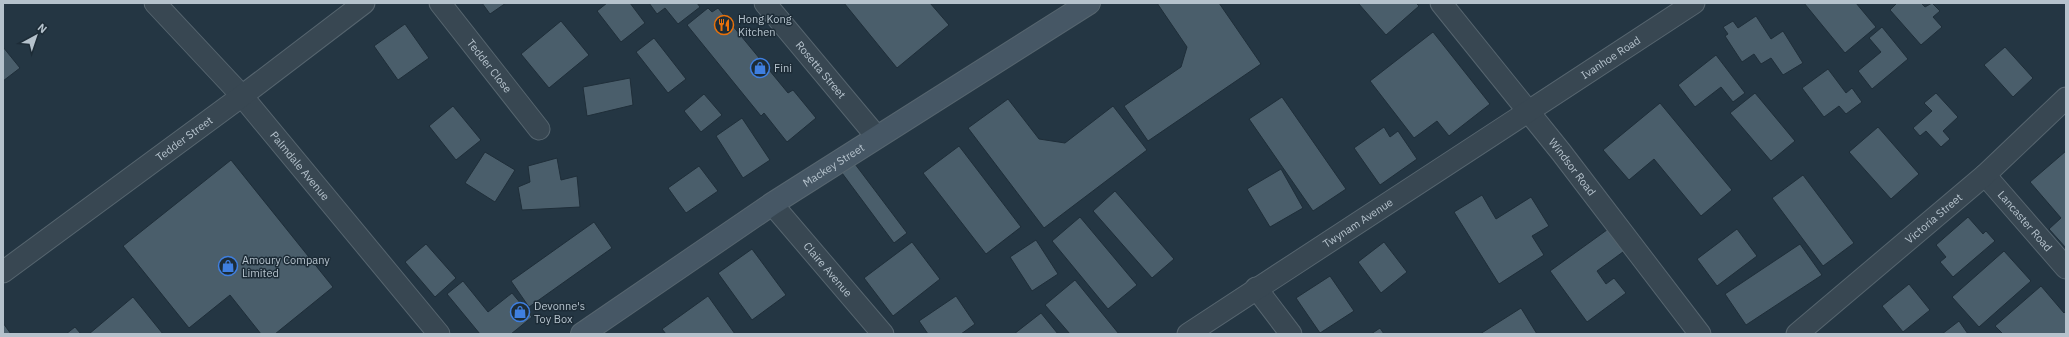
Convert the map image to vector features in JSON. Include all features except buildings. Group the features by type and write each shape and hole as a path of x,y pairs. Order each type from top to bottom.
{"main road":[{"name":"Mackey Street","path":"582,334 772,204 1088,3"}],"street":[{"name":"Palmdale Avenue","path":"155,3 242,96 439,334"},
{"name":"Tedder Street","path":"3,272 242,96 364,3"},
{"name":"Tedder Close","path":"440,3 539,130"},
{"name":"Rosetta Street","path":"765,3 877,137"},
{"name":"Windsor Road","path":"1441,3 1527,112 1561,152 1700,334"},
{"name":"Ivanhoe Road","path":"1527,112 1694,3"},
{"name":"Victoria Street","path":"1797,334 1984,175 2066,98"},
{"name":"Twynam Avenue","path":"1188,334 1256,288 1527,112"},
{"name":"Lancaster Road","path":"1984,175 2066,268"},
{"name":"Claire Avenue","path":"772,204 883,334"},
{"path":"1256,288 1291,334"}],"place":[{"name":"Hong Kong Kitchen","path":"724,25"},
{"name":"Fini","path":"760,68"},
{"name":"Amoury Company Limited","path":"228,266"},
{"name":"Devonne's Toy Box","path":"520,312"}]}
